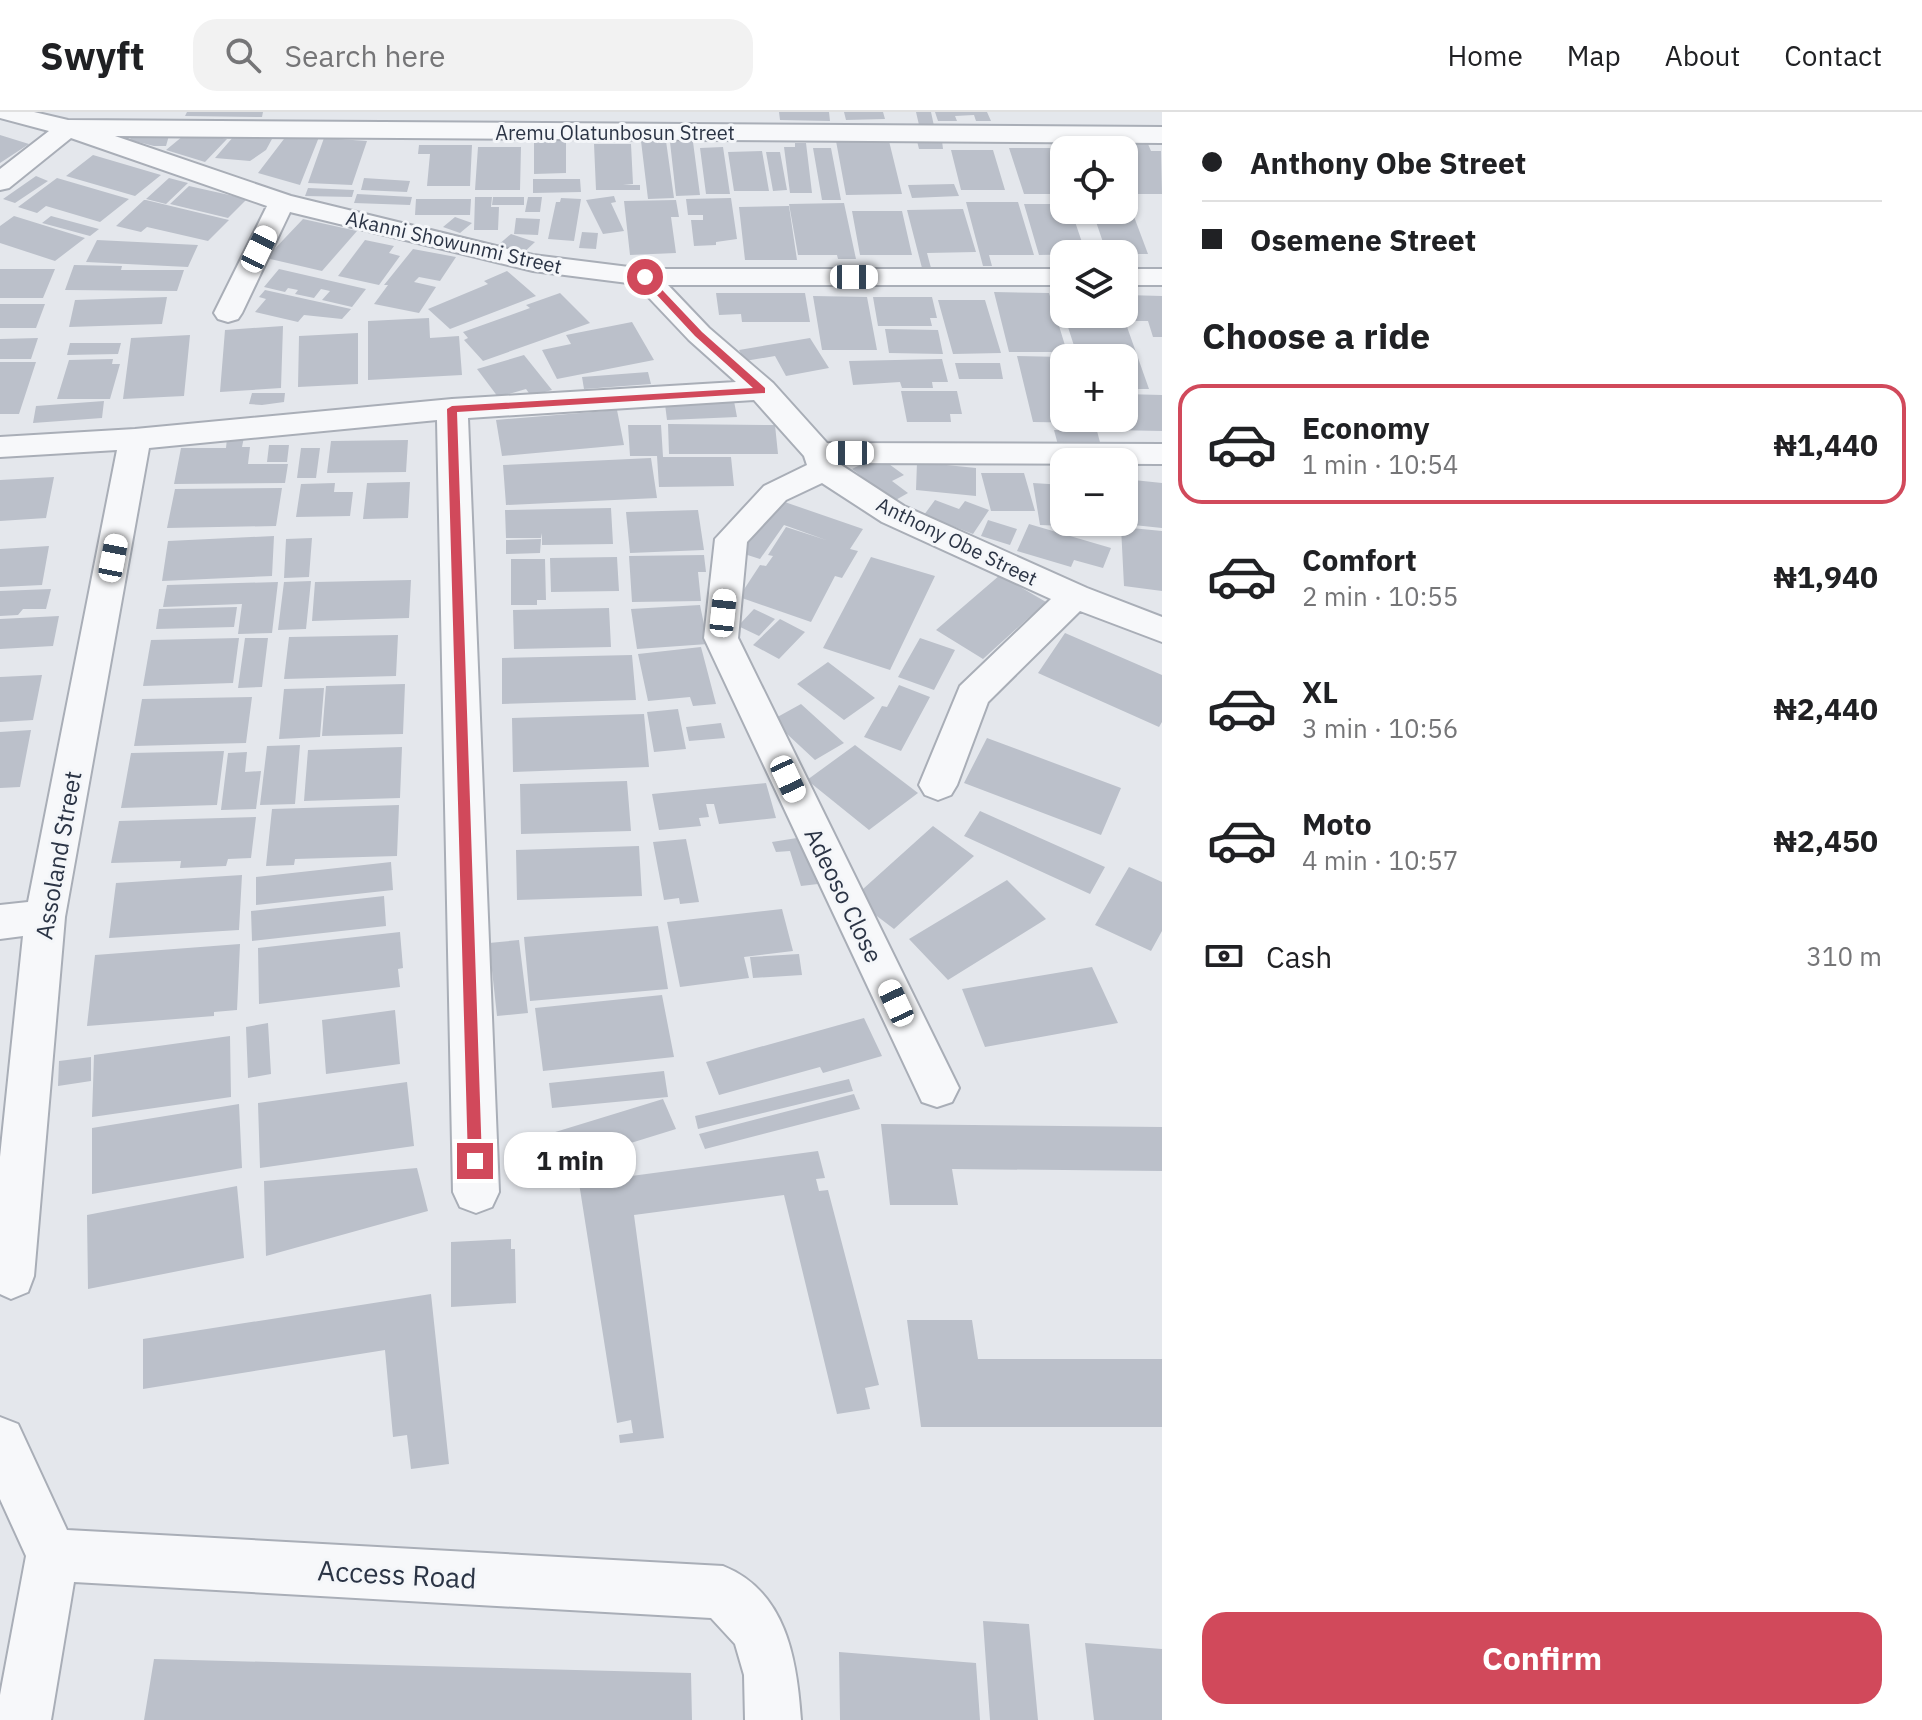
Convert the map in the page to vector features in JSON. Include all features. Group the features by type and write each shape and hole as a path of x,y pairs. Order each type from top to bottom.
{"street":[{"name":"Akanni Showunmi Street","path":"4,112 68,128 282,202 533,263 645,277 1050,277"},
{"name":"Aremu Olatunbosun Street","path":"68,128 1162,135"},
{"path":"0,182 68,128"},
{"path":"228,313 282,202"},
{"name":"Anthony Obe Street","path":"645,277 699,334 762,390 822,462 893,514 1075,596 1162,630"},
{"path":"1138,277 1162,277"},
{"path":"0,447 135,439 452,409 762,390"},
{"path":"452,409 476,1192"},
{"name":"Assoland Street","path":"11,1276 45,917 135,439"},
{"path":"822,462 1162,454"},
{"name":"Adeoso Close","path":"822,462 775,493 731,539 721,638 937,1088"},
{"path":"938,785 973,695 1075,596"},
{"path":"0,922 45,917"},
{"path":"0,1442 52,1555 23,1720"},
{"name":"Access Road","path":"52,1555 723,1592 758,1629 771,1675 773,1720"}],"building":[{"path":"187,112 263,112 262,117 185,116"},
{"path":"779,112 829,112 830,121 780,120"},
{"path":"844,112 883,112 885,119 846,120"},
{"path":"916,112 931,112 934,126 919,125"},
{"path":"935,112 987,112 991,121 976,121 974,115 955,116 957,121 938,121"},
{"path":"132,132 170,132 166,146 154,146 130,140"},
{"path":"197,133 227,139 205,162 166,150 183,136"},
{"path":"0,135 29,144 0,163"},
{"path":"268,135 272,139 266,150 250,161 215,158 234,136"},
{"path":"287,135 319,137 300,185 258,173"},
{"path":"534,136 566,136 566,173 534,174"},
{"path":"324,138 367,141 352,185 308,183"},
{"path":"641,141 666,141 674,198 648,199"},
{"path":"836,141 889,141 902,194 846,195"},
{"path":"917,141 942,141 943,149 919,149"},
{"path":"670,142 693,142 700,195 676,196"},
{"path":"795,143 806,143 812,193 790,193 784,147 795,147"},
{"path":"594,144 631,144 633,184 623,185 640,185 640,190 596,190"},
{"path":"1138,144 1148,144 1151,151 1161,151 1162,194 1138,194"},
{"path":"419,145 472,145 470,186 427,186 430,154 418,154"},
{"path":"478,147 521,147 520,190 475,190"},
{"path":"723,147 730,194 706,194 700,148"},
{"path":"813,148 831,148 841,200 822,200"},
{"path":"1009,148 1050,148 1050,194 1024,194"},
{"path":"951,150 993,150 1005,190 961,190"},
{"path":"762,151 769,191 734,191 728,152"},
{"path":"766,152 780,152 787,190 773,191"},
{"path":"93,155 161,175 135,196 66,176"},
{"path":"36,176 48,181 15,203 3,199"},
{"path":"57,178 129,199 100,222 46,206 37,213 18,207"},
{"path":"169,178 188,183 166,204 146,199"},
{"path":"364,178 410,181 407,192 361,190"},
{"path":"533,179 580,179 581,192 533,193"},
{"path":"954,184 959,196 912,198 908,185"},
{"path":"189,186 247,199 228,218 170,204"},
{"path":"308,188 354,190 352,197 305,196"},
{"path":"357,194 412,197 410,205 354,203"},
{"path":"614,196 616,202 611,203 624,231 603,234 586,200"},
{"path":"475,197 492,197 491,207 499,207 498,230 474,230"},
{"path":"493,197 524,197 524,205 492,205"},
{"path":"528,197 542,197 540,212 525,212"},
{"path":"561,198 581,199 574,241 548,239 556,202 560,202"},
{"path":"731,198 737,239 716,242 716,245 694,246 691,220 703,220 703,215 688,215 686,199"},
{"path":"416,199 471,199 470,215 415,215"},
{"path":"144,200 229,220 208,241 147,227 141,232 116,226"},
{"path":"676,200 679,217 671,217 676,253 630,255 624,201"},
{"path":"966,202 1018,202 1034,255 989,255 992,266 983,266"},
{"path":"844,203 856,259 838,259 837,255 798,255 789,204"},
{"path":"1024,204 1050,204 1050,224 1076,224 1081,240 1050,240 1050,255 1039,255"},
{"path":"789,206 797,260 745,260 739,207"},
{"path":"963,209 976,252 927,253 931,268 922,268 907,210"},
{"path":"852,211 902,211 912,255 860,255"},
{"path":"14,216 85,238 55,261 0,243 0,226"},
{"path":"51,216 99,229 90,236 42,223"},
{"path":"455,217 472,223 460,233 443,227"},
{"path":"516,218 540,219 538,235 514,234"},
{"path":"303,219 357,231 322,271 266,258"},
{"path":"1097,224 1137,224 1148,254 1138,254 1138,240 1102,240"},
{"path":"582,232 598,233 596,249 579,248"},
{"path":"511,234 535,242 521,255 497,246"},
{"path":"97,240 198,245 188,267 86,262"},
{"path":"365,240 394,246 389,253 400,256 379,285 338,276"},
{"path":"413,249 456,257 440,281 419,277 414,282 436,287 419,313 374,304 388,285 384,285"},
{"path":"74,265 122,266 121,270 184,270 177,291 65,290"},
{"path":"0,269 55,269 43,298 0,298"},
{"path":"279,269 366,289 352,307 322,300 330,291 321,289 314,298 295,294 298,290 288,288 285,292 264,287"},
{"path":"507,271 536,296 450,329 428,309 488,284 484,281"},
{"path":"265,290 351,309 342,319 304,315 298,322 255,312 266,299 259,297"},
{"path":"994,292 1049,293 1050,328 1060,328 1065,344 1050,344 1050,352 1009,352"},
{"path":"560,293 590,323 483,361 464,340 468,338 463,332 530,308 526,305"},
{"path":"716,293 805,293 810,322 742,322 741,314 719,315"},
{"path":"1138,295 1162,296 1162,337 1153,337 1148,321 1138,321"},
{"path":"813,296 867,297 877,350 822,350"},
{"path":"167,297 162,324 69,327 75,300"},
{"path":"873,297 932,297 937,318 930,318 932,326 878,326"},
{"path":"938,300 985,300 1001,353 953,354"},
{"path":"0,304 45,304 36,328 0,328"},
{"path":"429,318 430,338 459,336 462,375 368,380 368,321"},
{"path":"632,322 654,360 557,379 542,350 571,344 566,335"},
{"path":"283,326 281,388 220,392 225,330"},
{"path":"1068,328 1127,328 1133,344 1073,344"},
{"path":"885,329 938,330 943,354 889,353"},
{"path":"358,333 358,384 298,387 299,336"},
{"path":"190,335 184,396 123,399 131,338"},
{"path":"38,338 31,359 0,359 0,339"},
{"path":"810,338 829,368 786,376 775,356 745,361 739,350"},
{"path":"70,343 121,343 118,354 67,355"},
{"path":"524,355 552,390 531,396 526,389 498,397 477,369"},
{"path":"1017,356 1050,357 1050,422 1033,422"},
{"path":"1138,358 1149,389 1138,389"},
{"path":"113,359 112,364 120,364 110,399 57,399 69,360"},
{"path":"942,359 948,382 932,382 933,388 902,388 900,382 853,385 849,361"},
{"path":"0,362 36,362 19,414 0,414"},
{"path":"955,363 1000,363 1003,379 959,379"},
{"path":"648,372 651,384 584,389 582,377"},
{"path":"901,391 957,391 962,414 950,414 951,422 907,422"},
{"path":"252,393 285,393 284,402 249,404"},
{"path":"1138,394 1162,395 1162,431 1138,431"},
{"path":"104,401 102,418 33,423 36,406"},
{"path":"734,401 737,417 667,420 665,404"},
{"path":"617,410 624,445 502,456 496,420"},
{"path":"668,424 775,425 778,454 669,454"},
{"path":"628,425 661,425 663,457 731,457 734,486 659,487 657,456 630,456"},
{"path":"1055,432 1097,432 1101,446 1058,445"},
{"path":"244,437 242,447 250,447 248,464 288,464 285,483 174,484 181,448 226,448 227,438"},
{"path":"408,440 406,472 327,473 331,441"},
{"path":"269,445 289,445 287,462 267,462"},
{"path":"301,448 320,448 316,478 297,478"},
{"path":"878,456 904,475 892,481 908,493 894,501 852,469"},
{"path":"651,458 657,498 506,505 503,465"},
{"path":"917,462 976,468 976,496 916,490"},
{"path":"981,473 1024,473 1035,511 991,511"},
{"path":"54,477 46,518 0,521 0,480"},
{"path":"1138,480 1162,483 1162,528 1138,525"},
{"path":"410,482 408,518 363,519 367,483"},
{"path":"335,483 334,492 353,492 350,516 296,517 301,484"},
{"path":"1033,483 1050,484 1050,525 1040,525"},
{"path":"282,488 276,526 167,528 175,489"},
{"path":"776,499 863,529 850,549 858,551 842,578 835,576 811,622 739,597 760,565 766,566 773,556 768,555 786,527 826,540 784,525 760,559 738,552"},
{"path":"935,500 959,509 965,501 989,510 973,534 924,515"},
{"path":"611,508 613,544 542,545 542,533 541,538 506,538 505,510"},
{"path":"698,510 704,550 630,553 626,512"},
{"path":"988,520 1017,529 1010,545 981,536"},
{"path":"1029,524 1050,530 1050,536 1070,536 1111,548 1103,568 1074,560 1071,567 1017,551"},
{"path":"1138,529 1162,531 1162,591 1124,586 1121,536 1138,536"},
{"path":"274,536 272,576 162,581 168,541"},
{"path":"312,538 309,577 284,578 286,539"},
{"path":"541,539 540,553 506,554 506,540"},
{"path":"49,546 42,585 0,587 0,549"},
{"path":"704,555 706,572 698,572 701,601 632,602 629,556"},
{"path":"617,557 619,591 551,592 550,558"},
{"path":"871,557 935,576 890,670 823,648"},
{"path":"511,559 545,559 546,600 537,600 537,605 511,605"},
{"path":"1000,575 1046,602 983,659 936,630"},
{"path":"411,580 409,618 312,621 315,582"},
{"path":"311,581 306,629 278,630 284,582"},
{"path":"278,582 272,633 238,634 242,604 163,607 167,585"},
{"path":"51,589 46,609 23,609 18,615 0,616 0,591"},
{"path":"700,605 708,644 637,649 631,609"},
{"path":"237,607 234,627 156,629 159,609"},
{"path":"609,608 611,647 514,649 513,610"},
{"path":"754,609 775,619 759,636 738,626"},
{"path":"59,616 53,646 0,649 0,619"},
{"path":"780,619 805,632 779,659 753,645"},
{"path":"1065,633 1162,675 1162,722 1159,727 1038,673"},
{"path":"398,635 396,676 284,679 289,637"},
{"path":"239,638 233,683 143,686 151,640"},
{"path":"245,638 268,638 262,687 238,688"},
{"path":"920,638 955,650 934,690 898,677"},
{"path":"701,647 716,704 693,706 690,697 648,701 638,654"},
{"path":"632,655 636,700 502,704 502,658"},
{"path":"828,662 875,698 844,720 797,684"},
{"path":"42,675 33,720 0,722 0,677"},
{"path":"405,684 403,734 322,736 326,686"},
{"path":"899,685 930,697 901,751 864,737"},
{"path":"324,688 320,737 279,739 284,689"},
{"path":"252,697 246,743 134,746 142,699"},
{"path":"801,704 844,743 815,760 772,720"},
{"path":"678,709 686,749 654,752 647,712"},
{"path":"644,714 649,767 513,772 512,718"},
{"path":"721,723 725,738 689,741 686,727"},
{"path":"31,730 20,787 0,788 0,732"},
{"path":"987,738 1121,788 1101,835 964,783"},
{"path":"300,745 295,804 260,805 267,746"},
{"path":"855,745 918,793 869,830 807,780"},
{"path":"402,747 400,798 304,801 308,750"},
{"path":"224,751 217,805 121,808 131,753"},
{"path":"247,752 245,772 261,771 256,809 221,810 228,753"},
{"path":"627,781 631,831 521,834 520,784"},
{"path":"766,783 776,818 719,824 714,804 706,804 709,817 699,818 701,826 659,830 652,794"},
{"path":"399,805 397,856 295,859 294,865 266,866 272,809"},
{"path":"980,811 1105,867 1090,894 964,836"},
{"path":"256,817 251,858 228,859 226,866 180,868 181,861 111,863 119,821"},
{"path":"933,826 974,856 894,929 853,898"},
{"path":"803,837 818,884 801,886 790,851 776,852 772,842"},
{"path":"686,839 699,902 680,904 679,898 664,900 653,842"},
{"path":"639,846 642,896 517,900 516,850"},
{"path":"391,862 393,890 256,905 256,877"},
{"path":"1129,867 1162,882 1162,931 1151,951 1095,925"},
{"path":"242,875 239,930 109,938 116,883"},
{"path":"1007,880 1046,919 948,980 909,939"},
{"path":"384,896 386,926 252,941 251,911"},
{"path":"782,909 793,951 744,957 749,978 680,987 667,922"},
{"path":"658,926 668,989 530,1001 524,937"},
{"path":"400,932 403,968 398,969 400,987 259,1004 258,948"},
{"path":"519,940 528,1013 497,1016 489,943"},
{"path":"240,944 237,1010 214,1012 214,1016 87,1026 95,955"},
{"path":"799,954 802,975 753,978 750,957"},
{"path":"1092,967 1118,1023 985,1047 962,989"},
{"path":"662,995 674,1057 543,1071 535,1008"},
{"path":"395,1010 400,1064 326,1074 322,1020"},
{"path":"864,1018 882,1056 823,1073 820,1067 719,1095 706,1062"},
{"path":"268,1023 271,1074 248,1078 246,1027"},
{"path":"230,1036 231,1097 92,1117 94,1055"},
{"path":"91,1057 91,1081 58,1086 59,1061"},
{"path":"664,1071 668,1097 552,1108 549,1083"},
{"path":"849,1079 853,1091 698,1129 695,1116"},
{"path":"407,1082 414,1146 260,1168 258,1103"},
{"path":"854,1094 860,1109 705,1149 699,1134"},
{"path":"663,1099 676,1129 563,1164 552,1133"},
{"path":"239,1104 242,1168 92,1194 92,1128"},
{"path":"881,1124 1162,1127 1162,1171 952,1169 958,1205 890,1205"},
{"path":"818,1151 825,1178 816,1179 819,1191 828,1190 879,1385 865,1388 870,1409 837,1414 784,1195 634,1215 664,1438 620,1443 619,1435 633,1433 631,1420 617,1423 579,1183"},
{"path":"417,1168 428,1211 266,1256 264,1181"},
{"path":"237,1186 244,1258 88,1289 87,1215"},
{"path":"511,1239 511,1249 515,1249 516,1303 451,1307 451,1242"},
{"path":"431,1294 449,1464 411,1469 407,1435 393,1437 385,1350 143,1389 143,1339"},
{"path":"907,1320 972,1320 978,1359 1162,1359 1162,1427 921,1427"},
{"path":"983,1621 1029,1624 1038,1720 990,1720"},
{"path":"1085,1643 1162,1649 1162,1720 1094,1720"},
{"path":"839,1652 976,1663 980,1720 840,1720"},
{"path":"154,1659 691,1673 692,1720 144,1720"}],"route":[{"path":"475,1161 452,409 762,390 699,334 645,277"}]}
